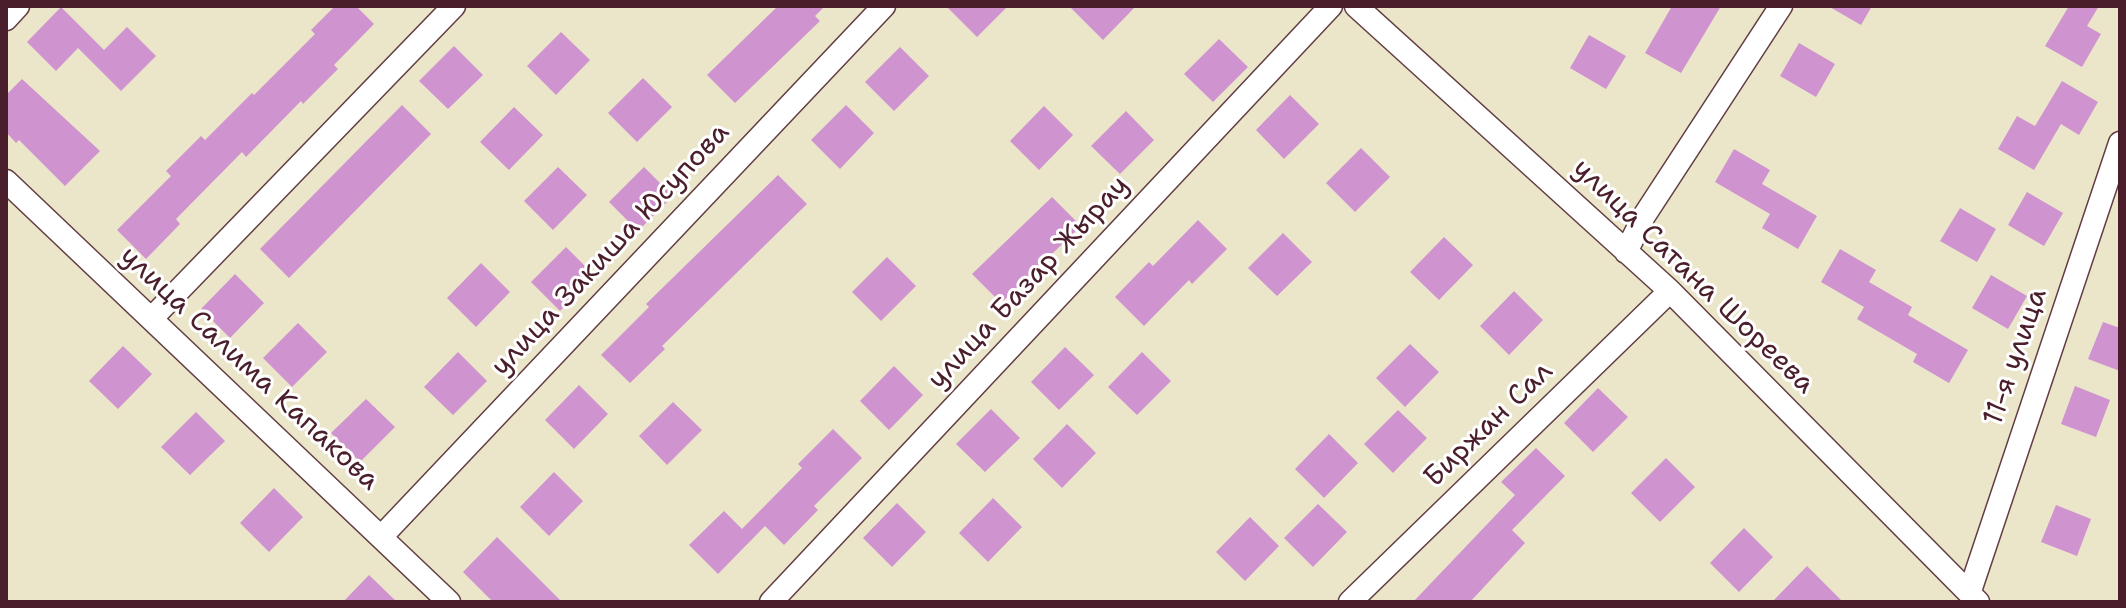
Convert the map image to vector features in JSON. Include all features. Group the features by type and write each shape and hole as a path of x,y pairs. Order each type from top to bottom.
{"street":[{"path":"6,19 18,6"},
{"path":"152,318 454,6"},
{"name":"улица Закиша Юсупова","path":"382,536 884,6"},
{"name":"улица Базар Жырау","path":"771,602 1331,6"},
{"path":"1626,252 1644,216 1781,6"},
{"name":"улица Сатана Шореева","path":"1364,8 1670,291 1974,596"},
{"name":"11-я улица","path":"1974,596 2120,143"},
{"name":"улица Салима Капакова","path":"6,181 449,602"},
{"name":"Биржан Сал","path":"1350,602 1670,291"}],"building":[{"path":"335,6 356,6 374,24 334,65 338,69 303,104 301,101 246,157 242,152 176,219 180,224 146,259 117,230 171,176 166,171 201,136 205,140 252,93 254,95 315,34 311,30"},
{"path":"778,6 825,6 815,16 820,21 735,103 707,75"},
{"path":"946,6 1008,6 977,37"},
{"path":"1069,6 1136,6 1103,40"},
{"path":"1672,6 1721,6 1681,73 1645,53"},
{"path":"1828,6 1872,6 1861,25"},
{"path":"2069,6 2099,6 2087,26 2101,34 2082,67 2045,46"},
{"path":"61,7 104,50 127,27 156,56 121,91 78,48 56,71 27,42"},
{"path":"561,32 590,60 556,95 527,66"},
{"path":"1589,35 1626,56 1606,89 1570,68"},
{"path":"1219,39 1248,67 1213,102 1184,74"},
{"path":"1799,43 1835,64 1816,97 1780,76"},
{"path":"454,46 483,75 448,109 419,81"},
{"path":"900,47 929,76 894,111 865,82"},
{"path":"643,78 672,107 637,142 608,113"},
{"path":"22,79 100,151 65,186 19,140 16,143 6,132 6,95"},
{"path":"2062,81 2098,102 2079,135 2061,124 2034,170 1998,149 2017,116 2035,126"},
{"path":"1290,95 1319,124 1284,159 1256,130"},
{"path":"402,105 431,134 289,278 260,249"},
{"path":"846,105 874,133 840,169 811,140"},
{"path":"1044,106 1073,135 1039,170 1010,141"},
{"path":"514,107 543,135 509,170 480,142"},
{"path":"1126,111 1154,140 1120,174 1091,146"},
{"path":"1361,148 1390,177 1355,212 1326,183"},
{"path":"1734,149 1770,170 1762,184 1817,216 1798,249 1762,228 1770,214 1715,182"},
{"path":"558,167 587,195 553,230 524,201"},
{"path":"644,167 673,196 638,231 609,202"},
{"path":"778,175 807,204 662,346 665,349 630,383 601,355 649,307 646,304"},
{"path":"2027,192 2063,213 2044,246 2008,225"},
{"path":"1052,197 1081,226 1001,303 972,274"},
{"path":"1960,208 1996,229 1977,262 1940,241"},
{"path":"1198,220 1227,249 1192,284 1189,280 1144,326 1115,297 1149,262 1153,266"},
{"path":"1283,233 1312,262 1277,296 1248,268"},
{"path":"1444,237 1473,265 1439,300 1410,272"},
{"path":"566,247 595,276 560,311 531,282"},
{"path":"1840,249 1876,270 1869,282 1912,307 1908,315 1968,350 1949,383 1913,362 1917,354 1857,319 1864,307 1821,282"},
{"path":"887,257 916,286 881,321 852,292"},
{"path":"481,263 510,292 476,327 447,298"},
{"path":"235,274 264,303 230,338 201,309"},
{"path":"1991,275 2027,296 2008,329 1972,308"},
{"path":"1514,291 1543,320 1509,355 1480,326"},
{"path":"2103,322 2120,328 2120,371 2088,359"},
{"path":"298,323 327,352 292,387 263,358"},
{"path":"1410,344 1439,372 1405,407 1376,378"},
{"path":"123,346 152,374 118,409 89,381"},
{"path":"1065,347 1094,375 1059,410 1031,382"},
{"path":"458,352 487,381 453,415 424,387"},
{"path":"1142,352 1171,381 1137,415 1108,387"},
{"path":"894,366 923,395 889,430 860,401"},
{"path":"579,385 608,414 574,449 545,420"},
{"path":"2075,386 2110,400 2096,437 2061,424"},
{"path":"1598,388 1628,417 1593,452 1564,423"},
{"path":"366,399 395,427 360,462 331,433"},
{"path":"673,402 702,430 667,465 639,436"},
{"path":"991,409 1020,438 985,472 956,444"},
{"path":"1398,410 1427,438 1393,473 1364,444"},
{"path":"196,412 225,441 190,475 161,447"},
{"path":"1067,424 1096,453 1062,488 1033,459"},
{"path":"833,429 862,458 814,506 818,510 784,545 765,526 718,574 689,545 724,511 742,529 802,468 798,464"},
{"path":"1329,434 1358,463 1324,498 1295,469"},
{"path":"1536,448 1565,476 1512,530 1525,543 1470,602 1413,602 1515,495 1501,482"},
{"path":"1666,458 1695,487 1660,522 1631,493"},
{"path":"554,472 583,501 549,536 520,507"},
{"path":"274,488 303,517 269,552 240,523"},
{"path":"993,498 1022,527 988,562 959,533"},
{"path":"897,503 926,532 892,567 863,538"},
{"path":"1318,504 1347,532 1313,567 1284,538"},
{"path":"2056,505 2091,519 2077,556 2041,542"},
{"path":"1250,517 1279,546 1245,581 1216,552"},
{"path":"1744,528 1773,557 1739,592 1710,563"},
{"path":"497,537 562,602 493,602 463,572"},
{"path":"1807,566 1843,602 1772,602"},
{"path":"369,575 397,602 343,602"}]}
